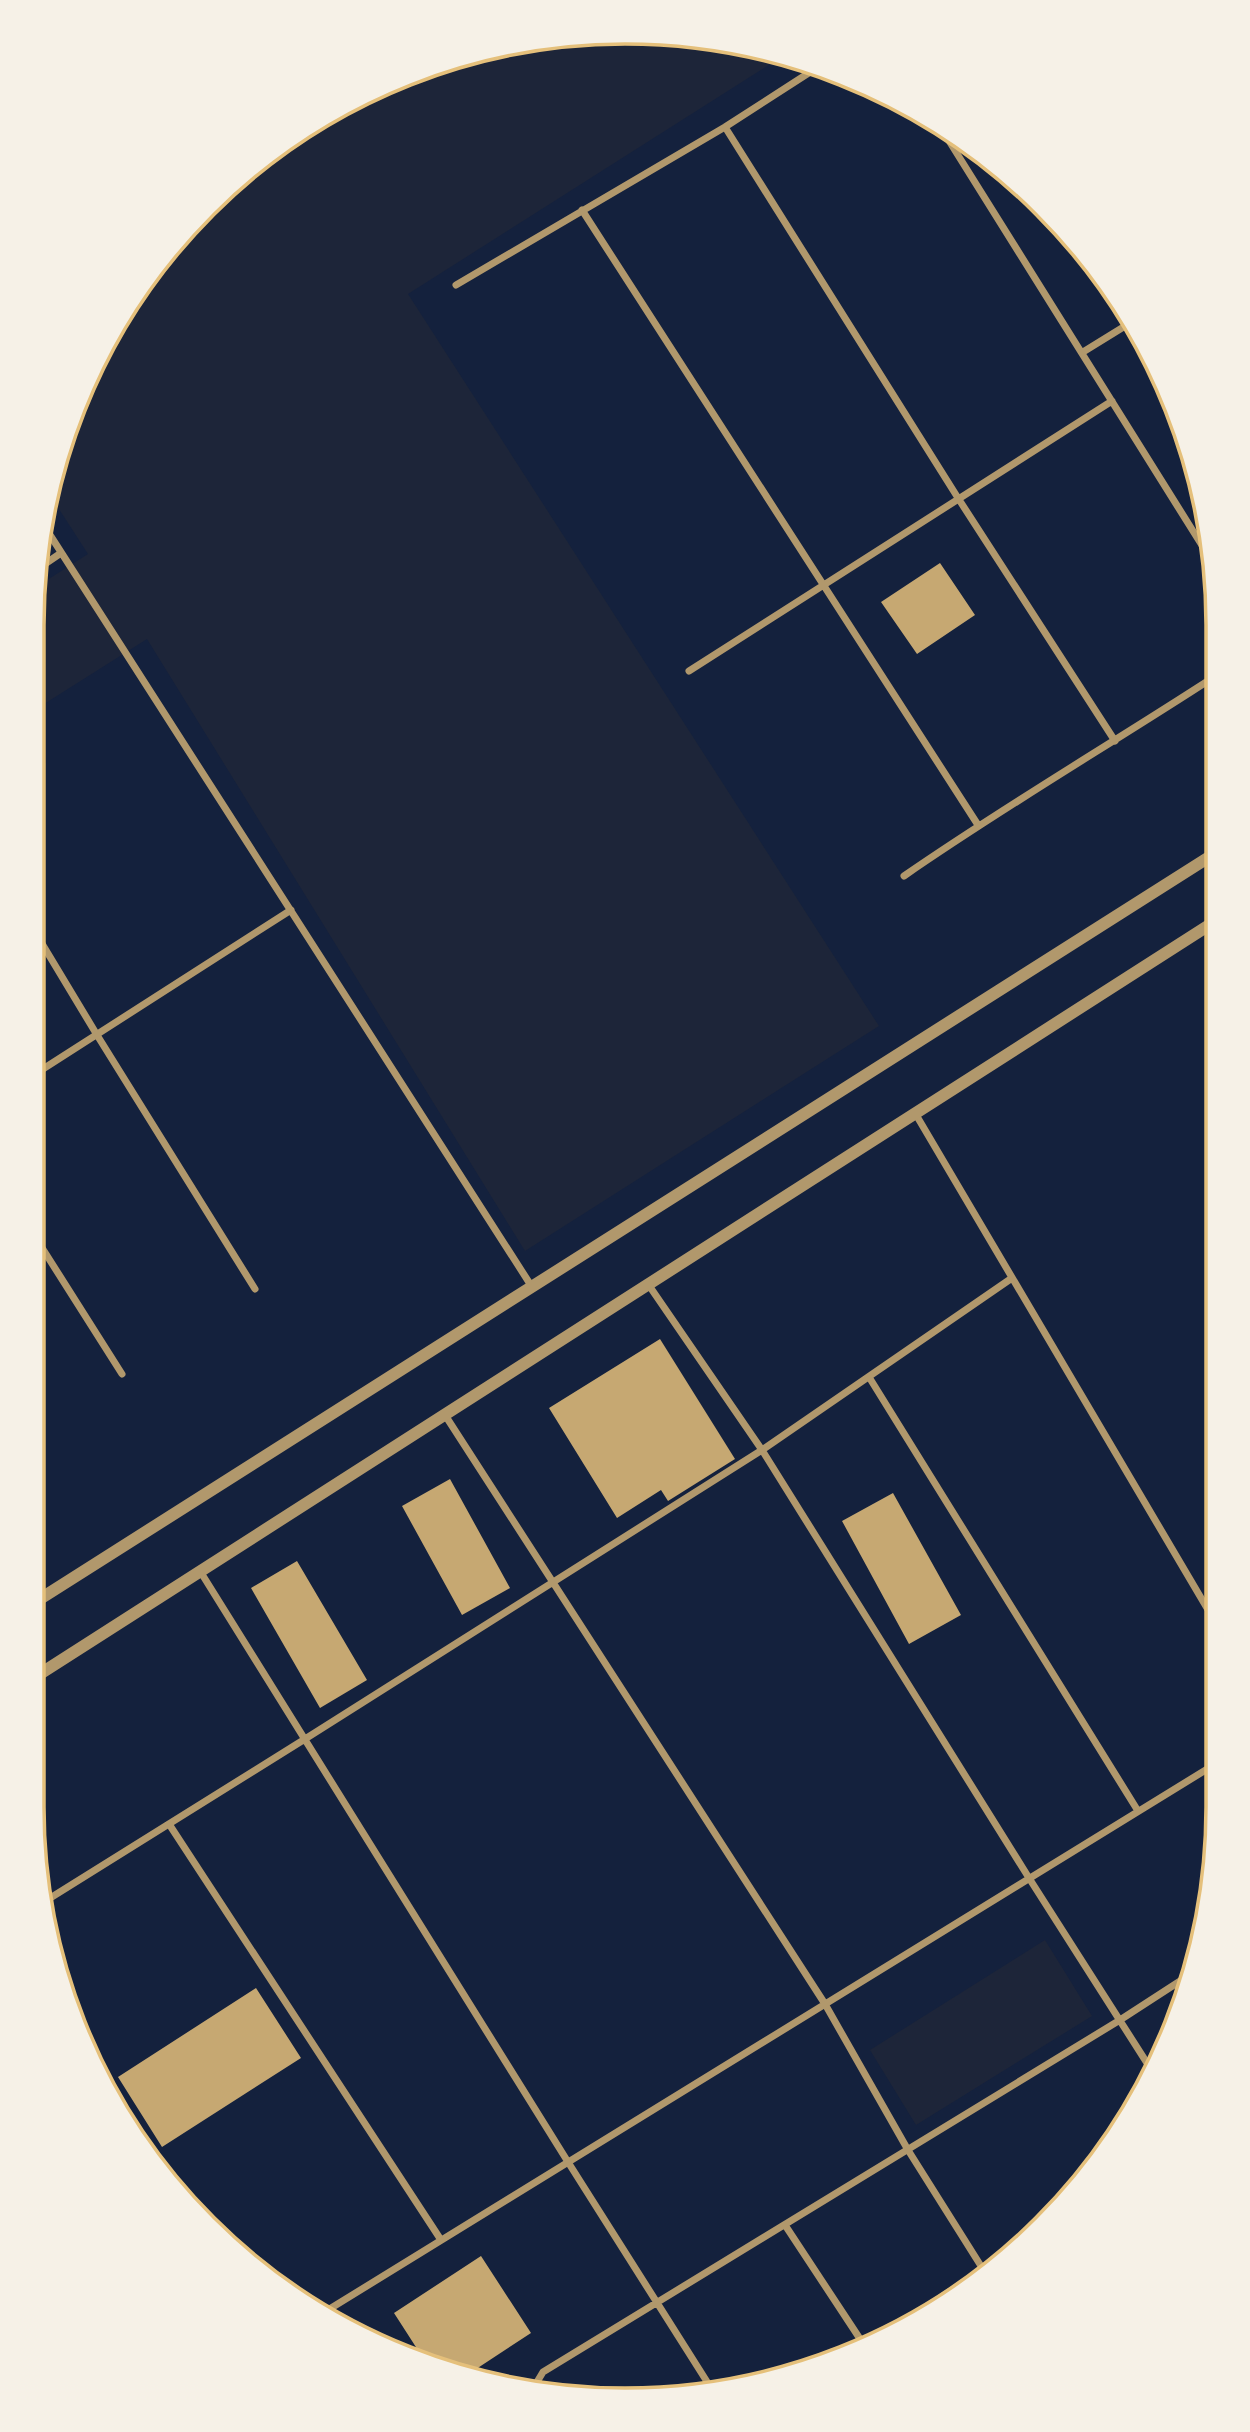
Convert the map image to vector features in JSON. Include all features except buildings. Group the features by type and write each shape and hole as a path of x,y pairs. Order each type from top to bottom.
{"street":[{"path":"456,285 725,127 808,74"},
{"path":"725,127 958,498 1115,741"},
{"path":"951,144 1199,539"},
{"path":"582,210 978,825"},
{"path":"1083,352 1124,327"},
{"path":"689,671 1112,401"},
{"path":"51,537 532,1287"},
{"path":"48,562 61,553"},
{"path":"904,876 978,825 1206,682"},
{"path":"44,1596 1206,859"},
{"path":"44,1068 291,910"},
{"path":"44,1671 1206,927"},
{"path":"44,947 255,1289"},
{"path":"915,1114 1206,1606"},
{"path":"44,1251 122,1374"},
{"path":"51,1897 762,1450 1012,1278"},
{"path":"648,1284 762,1450 1147,2062"},
{"path":"869,1377 1138,1811"},
{"path":"445,1415 825,2004 908,2150 981,2266"},
{"path":"200,1571 707,2382"},
{"path":"331,2308 1206,1770"},
{"path":"169,1824 440,2241"},
{"path":"538,2381 543,2372 1179,1982"},
{"path":"785,2225 860,2338"}],"shaded area":[{"path":"587,45 663,45 738,55 772,63 408,294 879,1026 525,1251 147,639 44,704 46,581 88,554 57,505 75,438 104,368 122,334 164,271 214,214 271,164 334,122 403,88 438,75 512,55"},
{"path":"1045,1940 1092,2016 916,2125 870,2050"}]}
